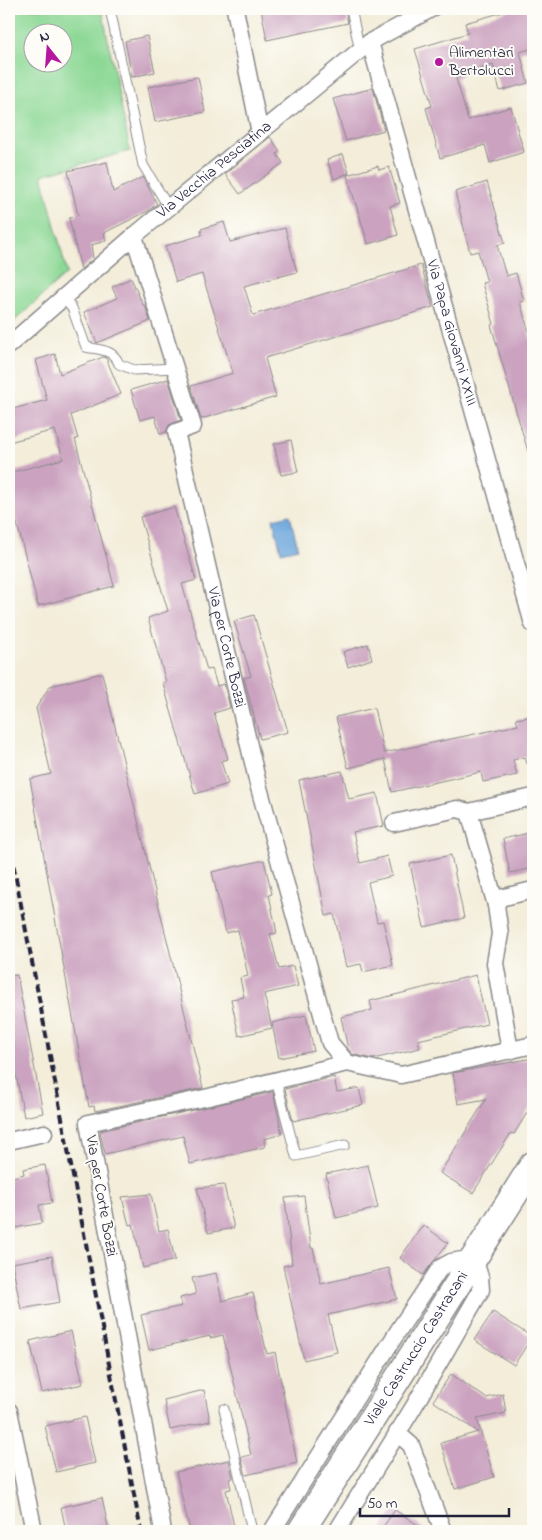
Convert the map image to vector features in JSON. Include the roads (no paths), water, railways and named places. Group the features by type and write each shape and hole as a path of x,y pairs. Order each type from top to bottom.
{"main road":[{"name":"Viale Castruccio Castracani","path":"300,1531 533,1165"}],"street":[{"path":"235,9 260,134"},
{"name":"Via Vecchia Pesciatina","path":"9,344 134,236 365,47 431,9"},
{"name":"Via Papa Giovanni XXIII","path":"365,47 533,624"},
{"name":"Via per Corte Bozzi","path":"134,236 193,426 176,432 258,784 330,1043 347,1063"},
{"path":"394,823 457,809 469,812 533,797"},
{"path":"469,812 496,905 500,934 495,963 510,1051"},
{"path":"496,905 500,898 533,890"},
{"name":"Via per Corte Bozzi","path":"163,1531 88,1124 347,1063 401,1075 533,1045"},
{"path":"9,1141 44,1133"},
{"path":"272,1531 440,1268 451,1262 474,1258 480,1277 481,1290 337,1531"},
{"path":"9,1410 34,1531"},
{"path":"397,1433 411,1445 443,1531"}],"lane":[{"path":"110,9 143,165 169,208"},
{"path":"351,9 365,47"},
{"path":"63,298 72,308 86,347 108,351 116,358 119,364 134,370 175,368"},
{"path":"276,1080 296,1156 345,1145"},
{"path":"224,1409 252,1531"}],"water":[{"path":"290,515 298,548 281,552 273,519"}],"railway":[{"path":"9,842 141,1531"}],"place":[{"name":"Alimentari Bertolucci","path":"439,62"}]}
